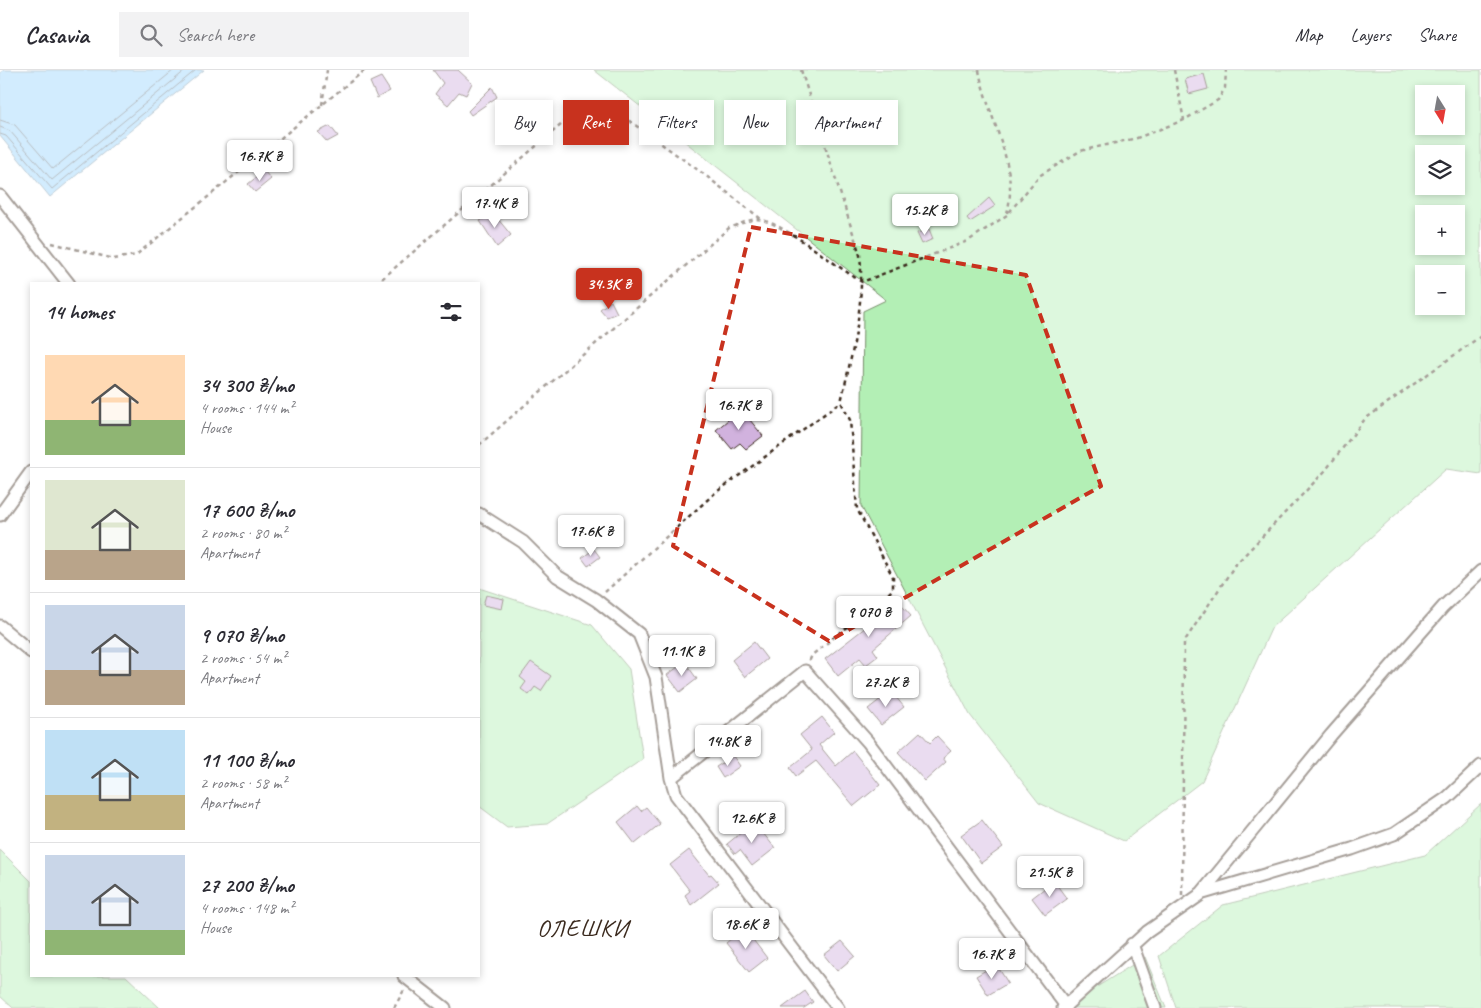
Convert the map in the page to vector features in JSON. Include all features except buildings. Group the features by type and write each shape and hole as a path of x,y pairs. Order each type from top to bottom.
{"street":[{"path":"0,196 67,282"},
{"path":"0,515 30,473"},
{"path":"480,515 523,542 557,576 596,600 639,634 656,677 671,778 676,795 838,1008"},
{"path":"671,778 805,671 868,742 1065,1007 1132,944 1200,894 1331,735 1443,607 1481,571"},
{"path":"0,626 30,651"},
{"path":"1200,894 1352,849 1394,834 1447,798 1481,766"},
{"path":"1132,944 1156,1008"},
{"path":"407,978 445,1008"}],"path":[{"path":"322,105 327,70"},
{"path":"33,239 114,259 136,255 365,70"},
{"path":"801,70 860,255 862,282 852,353 841,402 850,420 857,509 893,577 893,589 812,655 805,671"},
{"path":"979,70 1011,178 1011,198 1007,215"},
{"path":"1174,70 1184,120"},
{"path":"862,282 968,241 1007,215 1039,176 1080,151 1137,138 1184,120 1218,100 1225,88 1226,70"},
{"path":"378,282 577,111 594,108 621,115 705,175 762,220 796,238 862,282"},
{"path":"480,444 729,228 751,220 762,220"},
{"path":"1182,907 1184,642 1235,566 1326,471 1365,419 1481,336"},
{"path":"596,600 715,493 841,402"},
{"path":"394,1008 407,978"}],"highlighted area":[{"path":"751,227 1026,275 1101,486 829,641 673,546"}],"green space":[{"path":"594,70 1481,70 1481,474 1446,469 1272,627 1202,781 1124,841 1039,803 970,715 861,506 863,311 886,300 689,145 714,145 714,100 639,100 639,105"},
{"path":"480,588 592,625 629,669 643,759 547,824 507,827 480,807"},
{"path":"1481,804 1481,1008 1176,1008 1159,956 1223,905 1425,855"},
{"path":"0,850 30,880 30,977 127,977 160,1008 13,1008 0,996"},
{"path":"1145,957 1166,1008 1063,1008"}],"water":[{"path":"4,70 204,70 50,197 0,136 0,73"}],"district":[{"name":"ОЛЕШКИ","path":"583,928"}]}
